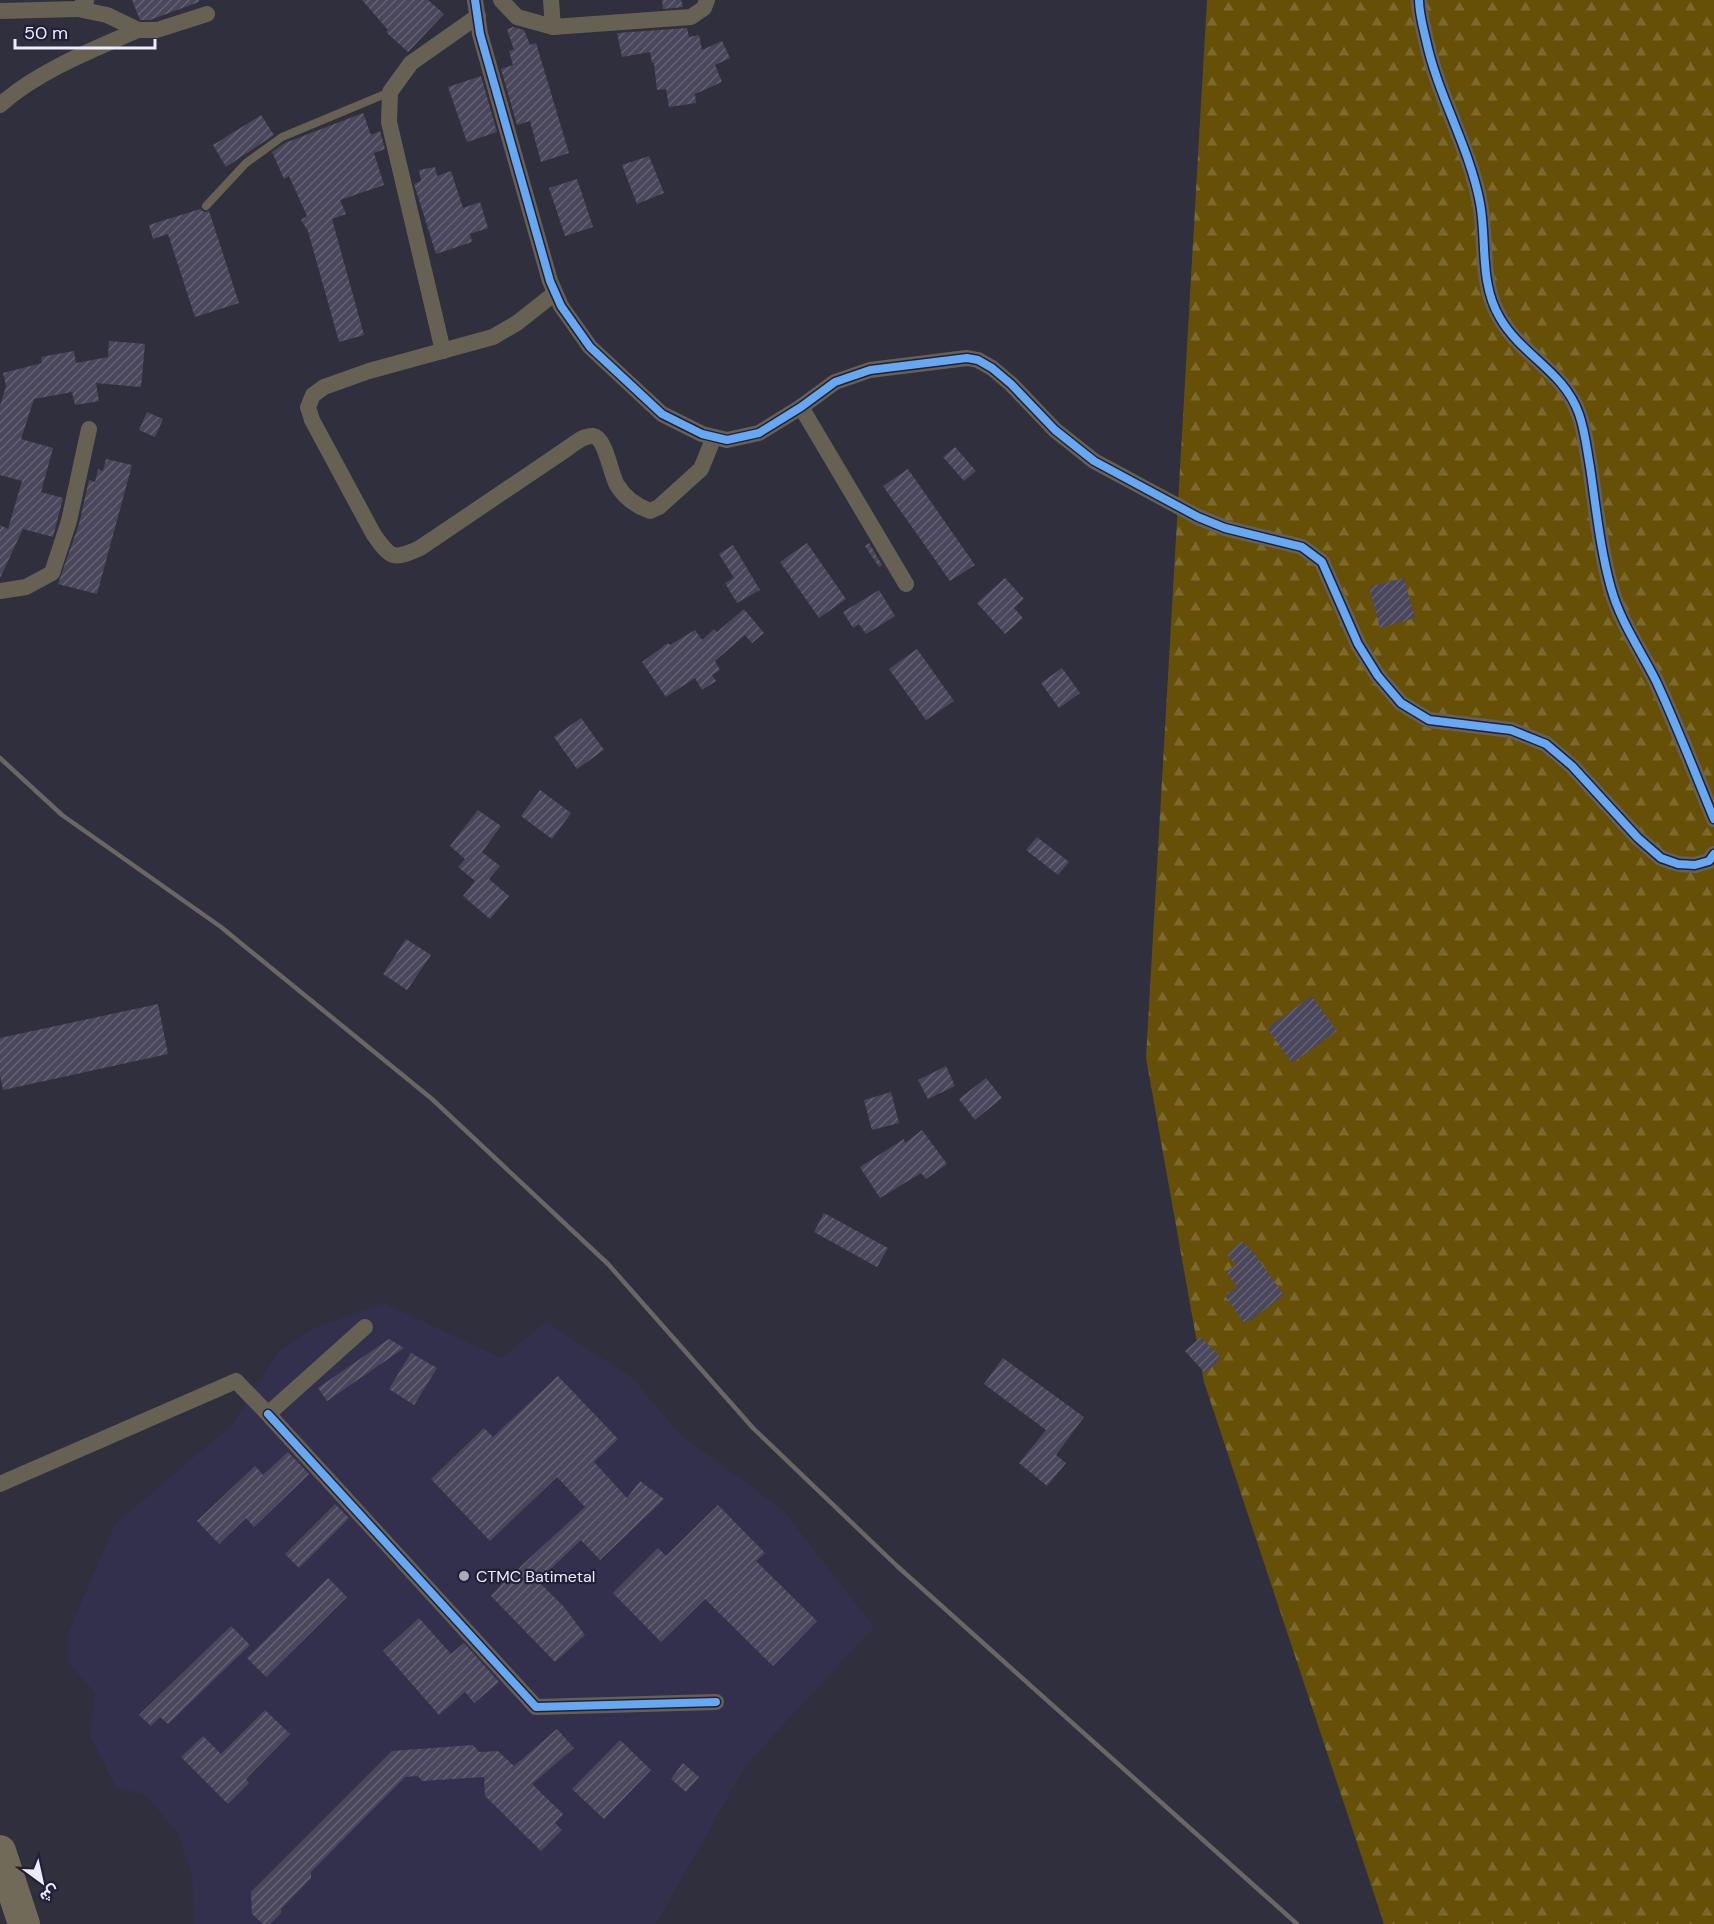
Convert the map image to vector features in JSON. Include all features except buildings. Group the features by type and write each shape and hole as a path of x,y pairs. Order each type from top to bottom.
{"highway":[{"path":"0,1851 24,1924"}],"street":[{"path":"501,0 517,16 553,27 691,17 704,8 707,0"},
{"path":"551,0 553,27"},
{"path":"1419,0 1431,65 1474,177 1481,205 1489,291 1499,317 1516,340 1552,372 1571,395 1580,416 1611,589 1628,628 1657,683 1714,819"},
{"path":"0,11 82,4 138,30"},
{"path":"443,351 389,122 390,92 411,63 477,8"},
{"path":"477,8 480,34 555,293 561,306 590,347 662,414 702,434 727,440 759,433 801,407 835,382 870,370 967,358 978,360 1011,384 1054,430 1094,461 1198,517 1225,528 1302,547 1322,562 1358,644 1378,676 1401,704 1429,720 1511,730 1546,744 1572,766 1638,838 1661,858 1678,864 1695,865 1709,861 1714,854"},
{"path":"0,105 66,62 138,30 157,30 207,14"},
{"path":"555,293 518,323 493,337 369,371 324,387 313,395 308,407 312,420 374,535 386,552 401,556 420,548 583,438 594,436 604,448 617,485 634,505 650,511 659,507 701,470 714,437"},
{"path":"801,407 906,584"},
{"path":"0,591 26,587 52,573 69,521 89,429"},
{"path":"268,1413 365,1327"},
{"path":"0,1484 236,1381 268,1413 536,1707 716,1702"}],"lane":[{"path":"206,206 246,163 282,137 390,92"}],"shaded area":[{"name":"CTMC Batimetal","path":"384,1303 501,1358 546,1322 634,1379 679,1434 783,1510 874,1627 746,1765 656,1924 194,1924 192,1873 177,1832 145,1795 116,1787 90,1736 95,1693 68,1663 68,1634 115,1524 232,1425 279,1351 314,1328"}],"green space":[{"path":"1207,0 1714,0 1714,1924 1384,1924 1204,1382 1146,1058"}],"railway":[{"path":"0,758 62,815 221,927 432,1099 608,1264 753,1428 897,1566 1297,1924"}],"cycle path":[{"path":"475,0 480,34 550,281 561,306 590,347 662,414 702,434 727,440 759,433 801,407 835,382 870,370 967,358 978,360 1011,384 1055,430 1094,461 1198,517 1225,528 1302,547 1322,562 1358,644 1378,676 1401,703 1429,720 1511,730 1546,744 1572,766 1638,838 1661,858 1678,864 1695,865 1709,861 1714,854"},
{"path":"1419,0 1421,20 1431,61 1475,182 1482,217 1486,276 1493,305 1509,331 1563,386 1579,414 1586,440 1604,558 1611,588 1625,624 1664,698 1714,819"},
{"path":"268,1414 536,1707 716,1702"}],"place":[{"name":"CTMC Batimetal","path":"464,1576"}]}
